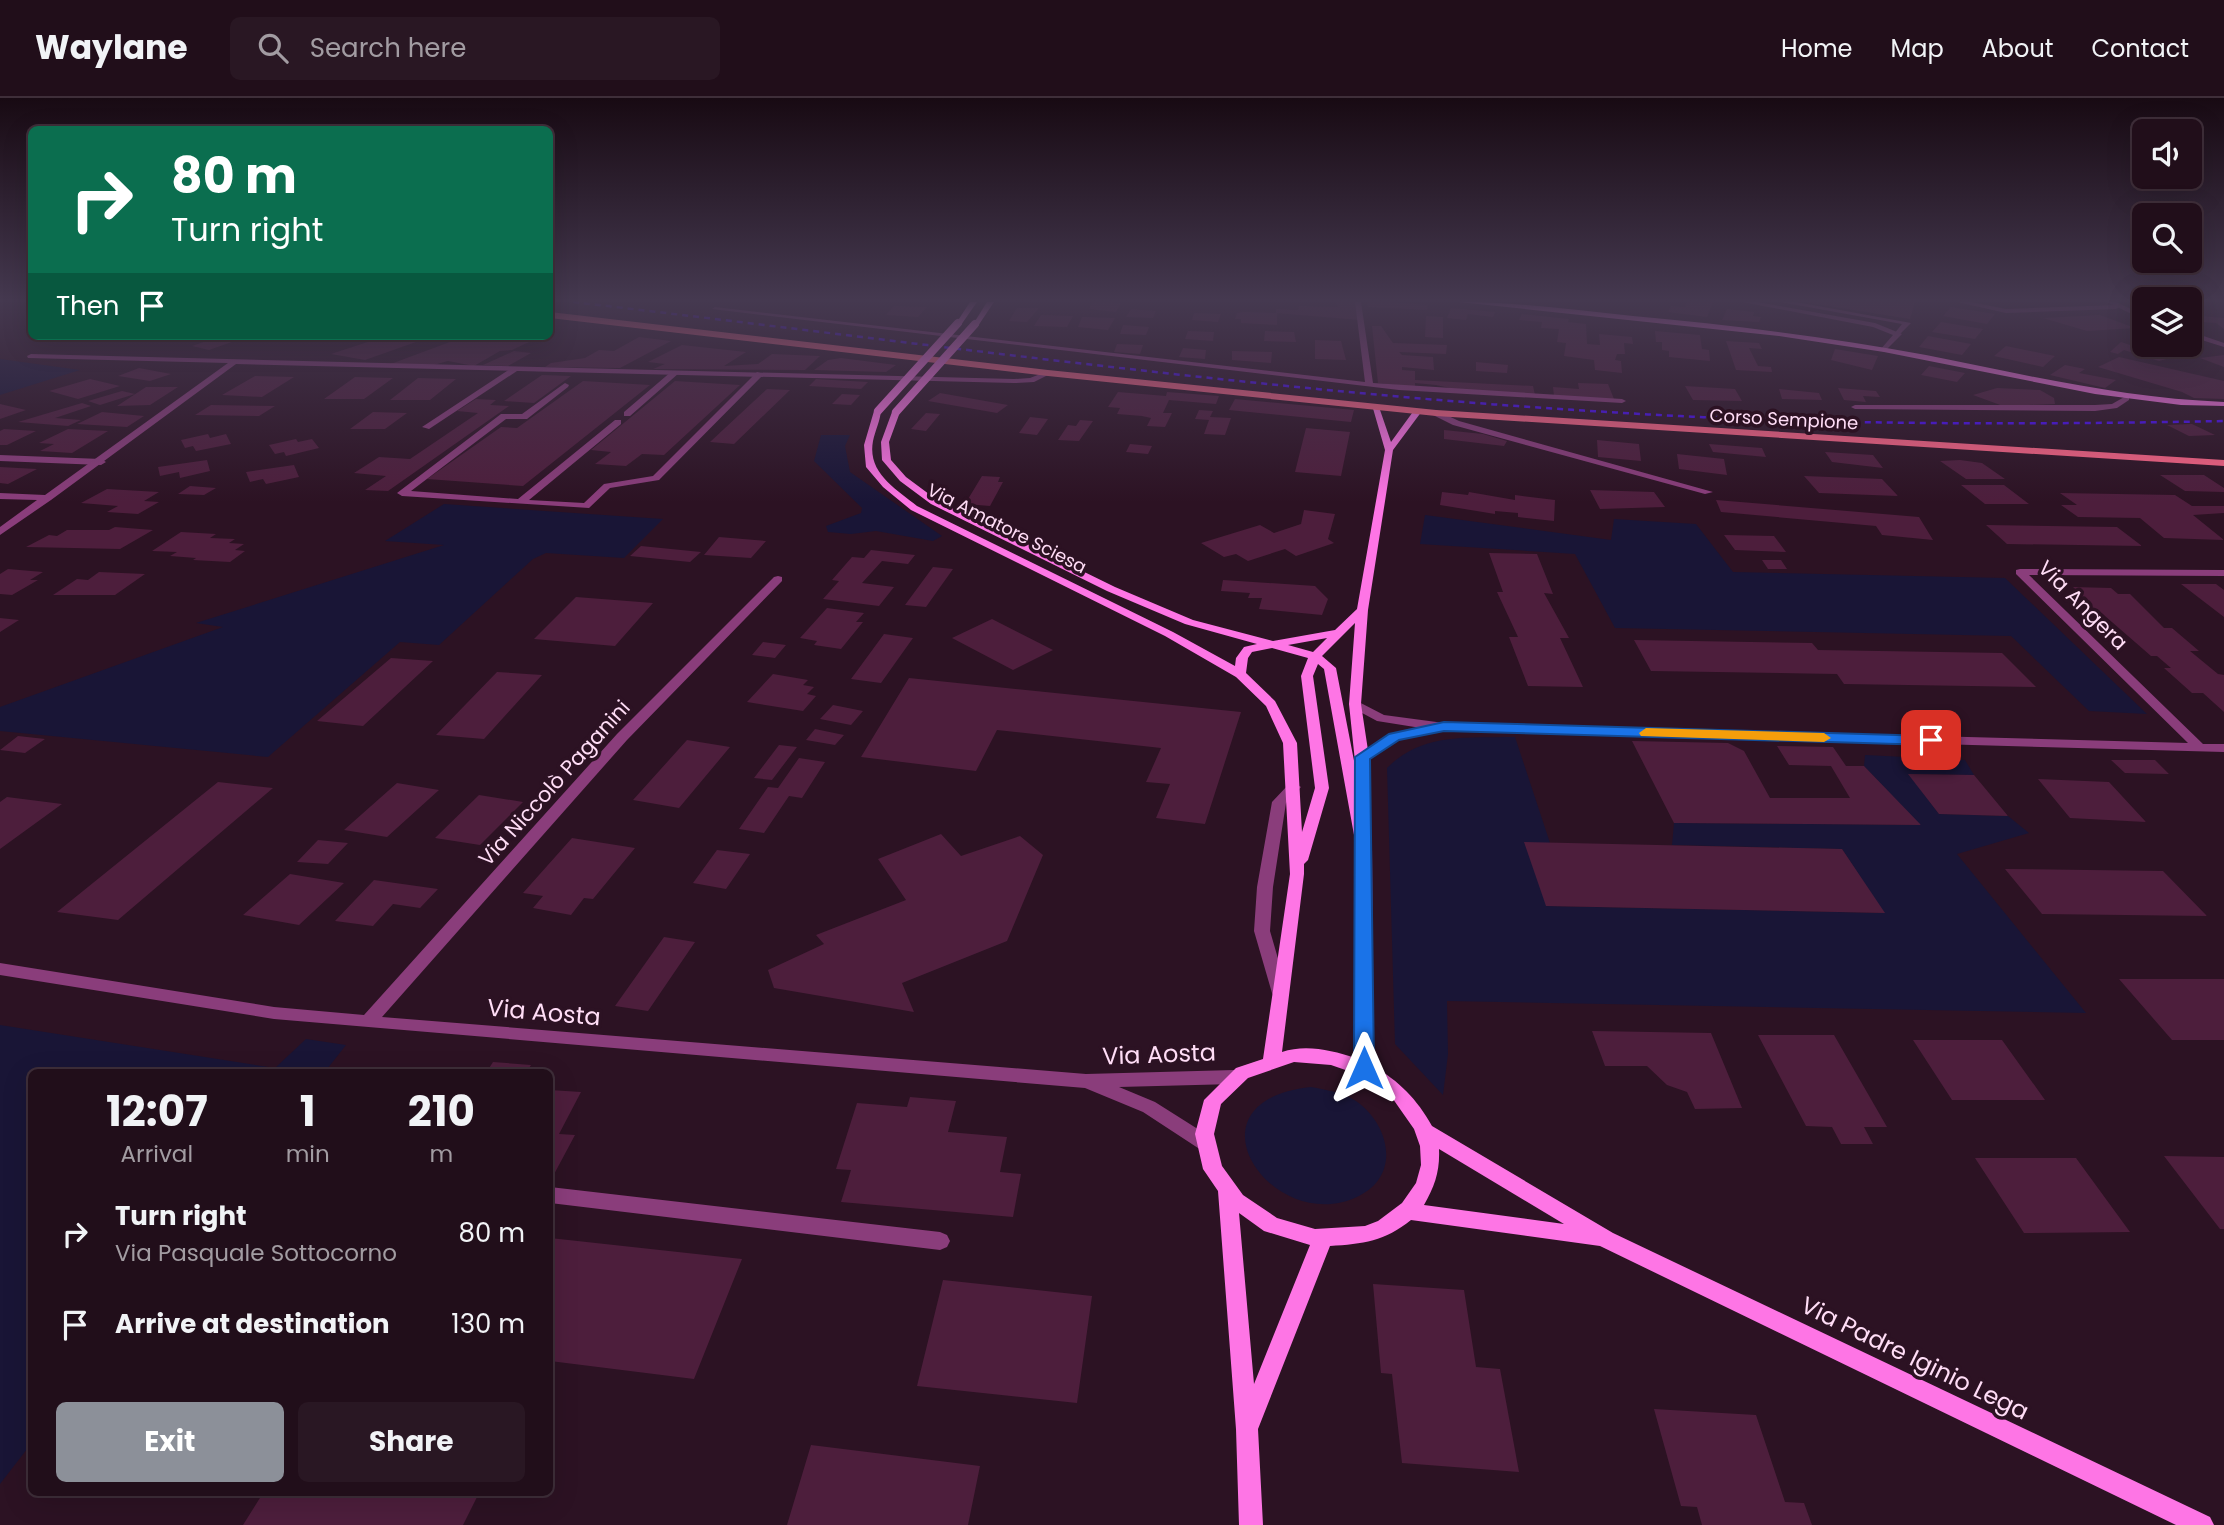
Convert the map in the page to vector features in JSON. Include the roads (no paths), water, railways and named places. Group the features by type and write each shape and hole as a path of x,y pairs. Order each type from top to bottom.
{"main road":[{"name":"Corso Sempione","path":"1010,369 1436,413 2224,463"}],"street":[{"path":"0,533 101,462 226,369"},
{"path":"497,369 1014,381 1031,380 1048,373"},
{"path":"426,427 516,369"},
{"name":"Via Amatore Sciesa","path":"917,369 878,411 866,443 867,462 882,482 914,508 1168,634 1240,674 1271,704 1290,743 1297,874"},
{"name":"Via Amatore Sciesa","path":"935,369 896,412 885,442 887,460 903,479 933,502 1111,589 1189,622 1315,656 1307,676 1322,788 1297,874 1272,1059"},
{"path":"1222,369 1399,388 1622,401"},
{"path":"1367,369 1369,383"},
{"path":"1978,369 2126,398 2224,404"},
{"path":"627,414 675,373"},
{"path":"565,385 524,417 504,416 402,493 586,506 607,486 656,478 760,374"},
{"path":"1856,407 2095,408 2114,406 2126,398"},
{"path":"1374,407 1389,450"},
{"path":"1364,1068 1365,857 1362,757 1355,704 1362,610 1389,450 1418,411"},
{"path":"1436,413 1456,423 1708,492"},
{"path":"520,502 618,422"},
{"path":"0,458 101,462"},
{"path":"0,496 48,498"},
{"name":"Via Angera","path":"2199,747 2020,572 2224,573"},
{"name":"Via Niccolò Paganini","path":"368,1022 622,737 778,579"},
{"path":"1362,610 1335,633 1315,656 1330,668 1365,857"},
{"name":"Via Amatore Sciesa","path":"1240,674 1242,658 1248,649 1335,633"},
{"path":"1355,704 1381,718 1444,727 2224,748"},
{"path":"1362,757 1394,737 1444,727"},
{"name":"Via Amatore Sciesa","path":"1281,995 1262,931 1265,887 1279,802 1294,787"},
{"name":"Via Aosta","path":"0,969 274,1013 368,1022 1086,1081 1234,1077"},
{"path":"1317,1055 1364,1068 1404,1096 1426,1132 1431,1155 1428,1178 1421,1195 1409,1211 1373,1233 1324,1239 1295,1234 1267,1224 1245,1210 1227,1193 1211,1168 1205,1143 1206,1120 1213,1100 1234,1077 1272,1059 1317,1055"},
{"name":"Via Aosta","path":"1086,1081 1149,1107 1205,1143"},
{"name":"Via Padre Iginio Lega","path":"1426,1132 1606,1239 2202,1525"},
{"path":"1227,1193 1248,1429 1251,1525"},
{"path":"553,1195 940,1241"},
{"name":"Via Padre Iginio Lega","path":"1409,1211 1606,1239"},
{"path":"1248,1429 1324,1239"}],"railway":[{"path":"1130,369 1349,392 1685,416 1839,422 2224,421"}]}
